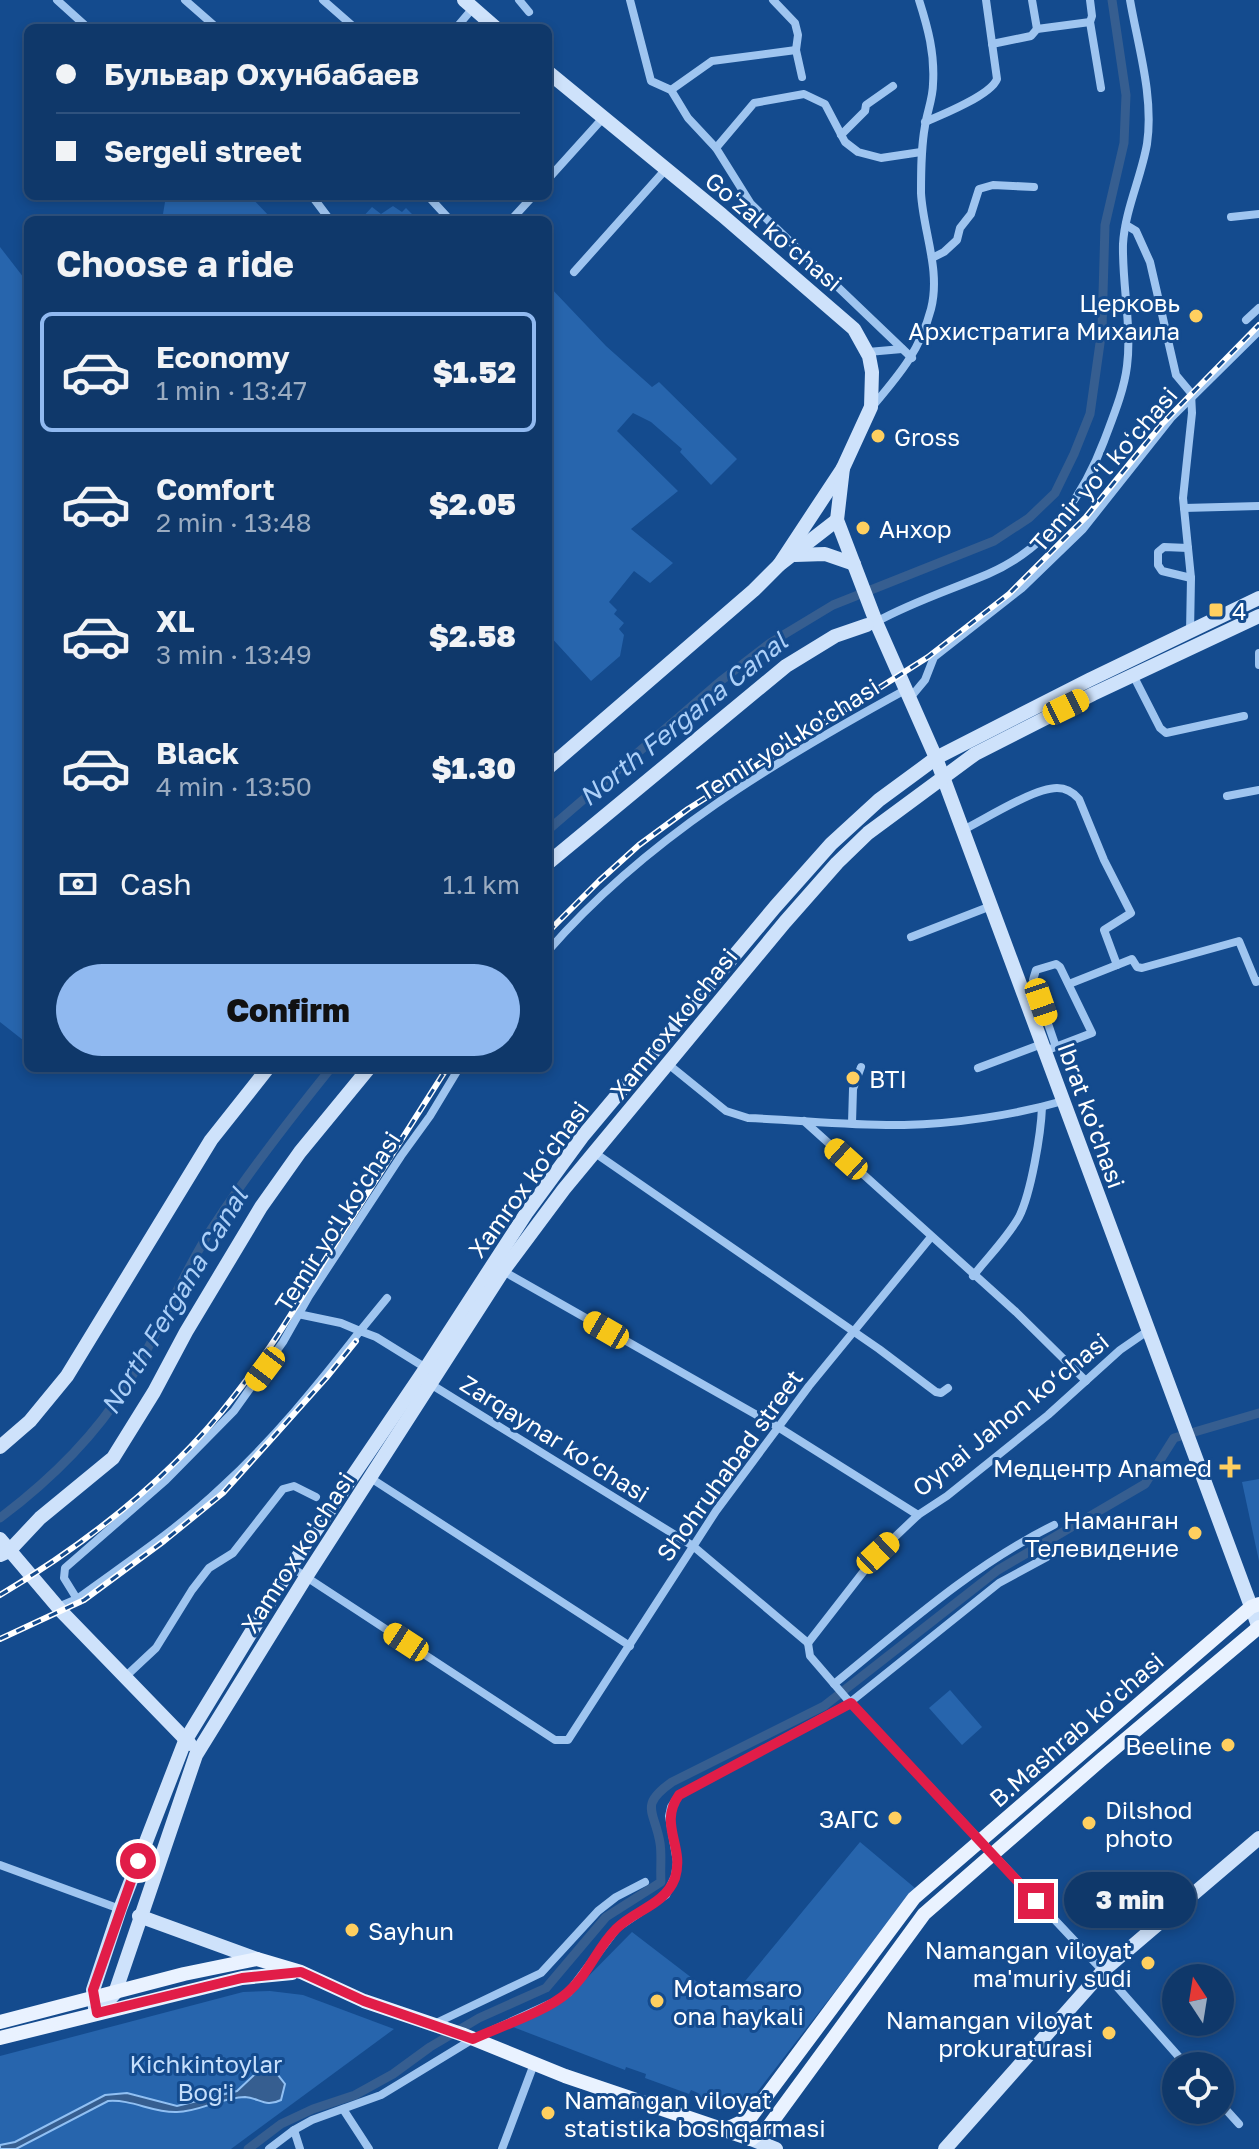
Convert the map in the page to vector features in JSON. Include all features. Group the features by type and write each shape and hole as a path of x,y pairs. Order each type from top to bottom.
{"main road":[{"path":"469,4 492,24"},
{"name":"Goʻzal koʻchasi","path":"552,75 854,329 868,352"},
{"path":"552,765 779,565 843,468 871,407 872,372 868,352"},
{"path":"779,565 837,520 843,468"},
{"name":"Ibrat ko'chasi","path":"837,520 872,624 909,694 936,758 1048,1047 1063,1101 1180,1418 1255,1606 1259,1627"},
{"path":"795,555 825,554 856,569"},
{"name":"Xamrox koʻchasi","path":"95,2006 93,1990 120,1909 185,1741 291,1567 527,1212 582,1137 722,968 831,844 879,800 936,758 1259,598"},
{"name":"Xamrox ko'chasi","path":"95,2006 115,1993 199,1749 503,1271 564,1189 668,1064 837,863 868,833 943,776 1013,733 1259,616"},
{"path":"552,860 786,666 835,636 872,624"},
{"path":"0,1447 30,1421 67,1376 211,1140 265,1072"},
{"path":"199,1749 185,1741 4,1548 113,1458 261,1207 300,1152 366,1072"},
{"name":"B.Mashrab ko'chasi","path":"750,2118 914,1898 1255,1606"},
{"name":"B.Mashrab ko'chasi","path":"750,2144 769,2126 924,1914 1259,1627"},
{"path":"945,2149 1103,1971 1259,1838"},
{"path":"139,1916 301,1972 364,2001 724,2130 750,2144 776,2149"},
{"path":"115,1993 257,1959"},
{"path":"0,2022 242,1978 301,1972"},
{"path":"0,2038 95,2006"},
{"path":"724,2130 750,2118 750,2144"}],"street":[{"path":"57,0 84,24"},
{"path":"185,0 212,24"},
{"path":"323,0 350,24"},
{"path":"519,0 529,12"},
{"path":"630,0 649,77 655,84 671,90 688,118 716,148 751,204 912,358"},
{"path":"773,0 795,23 798,35 796,50 802,77"},
{"path":"871,407 912,358 924,333 932,304 932,258 922,199 921,152 934,68 932,44 919,0"},
{"path":"925,122 957,109 995,86 997,79 986,0"},
{"path":"1032,0 1037,29"},
{"path":"1090,0 1090,22 1101,88"},
{"path":"872,624 907,605 1006,565 1036,544 1069,511 1082,492 1117,406 1127,368 1123,261 1126,225 1147,145 1149,109 1130,0"},
{"path":"458,24 469,4"},
{"path":"992,44 1031,36 1037,29 1090,22"},
{"path":"671,90 712,61 796,50"},
{"path":"841,135 865,111 866,105 893,86"},
{"path":"716,148 754,103 804,94 825,104 850,147 874,157 897,157 921,152"},
{"path":"552,175 603,118"},
{"path":"574,272 666,169"},
{"path":"932,258 957,240 960,228 971,214 979,189 993,185 1034,187"},
{"path":"432,200 446,216"},
{"path":"515,216 529,200"},
{"path":"1231,217 1259,214"},
{"path":"1126,225 1136,231 1150,262 1176,375 1191,396 1183,498 1191,578 1190,632"},
{"path":"1246,320 1259,308"},
{"name":"Temir yoʻl koʻchasi","path":"909,694 925,680 934,657 1022,588 1083,529 1171,418 1259,331"},
{"path":"868,352 902,349"},
{"path":"1184,508 1259,506"},
{"path":"1188,548 1164,547 1158,552 1157,561 1162,571 1191,578"},
{"path":"1259,653 1259,665"},
{"path":"1133,675 1160,728 1166,733 1244,716"},
{"name":"Temir yo'l ko'chasi","path":"552,947 595,899 618,879 729,795 815,739 909,694"},
{"path":"963,830 1043,790 1060,787 1072,792 1079,799 1104,860 1131,911 1128,917 1104,930 1117,965"},
{"path":"1227,796 1259,790"},
{"path":"911,937 991,906"},
{"path":"1069,984 1132,959 1137,967 1142,968 1239,941 1256,982 1259,981"},
{"path":"978,1068 1048,1047 1092,1033 1056,964 1037,969 1033,976 1048,1047"},
{"path":"668,1064 734,1116 932,1124 1063,1101"},
{"path":"852,1123 853,1089 861,1067"},
{"name":"Temir yo'l ko'chasi","path":"77,1599 64,1578 65,1568 166,1480 218,1429 265,1369 457,1072"},
{"path":"632,1078 646,1091"},
{"path":"973,1276 1013,1225 1025,1203 1042,1107"},
{"path":"803,1120 1016,1312 1086,1381"},
{"path":"595,1153 936,1392 941,1393 948,1388"},
{"name":"Shohruhabad street","path":"306,1577 555,1740 568,1740 693,1546 778,1427 931,1237"},
{"path":"503,1271 778,1427 918,1515"},
{"path":"58,1607 77,1599 182,1522 221,1489 269,1440 387,1298"},
{"path":"298,1314 341,1323 376,1337 426,1368 432,1385"},
{"name":"Oynai Jahon ko‘chasi","path":"808,1643 878,1553 918,1515 947,1496 1120,1350 1149,1330"},
{"name":"Zarqaynar ko‘chasi","path":"432,1385 693,1546 808,1643 810,1656 849,1701 1103,1971 1175,2052"},
{"path":"357,1470 630,1646"},
{"path":"124,1678 156,1648 209,1568 233,1553 283,1489 294,1486 316,1497"},
{"path":"835,1685 981,1567 1054,1525"},
{"path":"269,2149 294,2130 381,2095 469,2037 554,2002 568,1993 617,1928 666,1895 675,1876 677,1862 669,1816 679,1795 849,1701 999,1583 1047,1557"},
{"path":"291,1567 306,1577"},
{"path":"0,1865 120,1909"},
{"path":"438,2026 541,1973 598,1911 616,1897 645,1882"},
{"path":"502,2149 534,2064"},
{"path":"343,2109 369,2149"},
{"path":"1234,2118 1239,2124"},
{"path":"294,2130 300,2149"}],"green space":[{"path":"165,200 254,200 269,216 163,216"},
{"path":"393,206 402,212 406,208 414,216 364,216 372,207 381,214"},
{"path":"0,247 24,278 24,1041 0,1022"},
{"path":"552,289 606,346 652,387 659,382 737,459 711,485 680,452 682,449 651,422 633,413 617,431 678,491 631,529 673,563 650,583 634,571 609,602 617,610 614,614 624,623 619,629 624,635 620,656 591,681 552,638"},
{"path":"1259,1479 1259,1561 1242,1482"},
{"path":"950,1690 982,1727 962,1745 929,1708"},
{"path":"860,1842 915,1888 744,2109 733,2105 730,2109 697,2098 698,2093 691,2090 689,2094 645,2078 646,2074 626,2067 625,2070 513,2027 563,2002 632,1932 718,1998 736,1992"},
{"name":"Kichkintoylar Bog'i","path":"243,1992 303,1995 394,2029 231,2149 0,2149 0,2056"}],"shaded area":[{"path":"268,2069 274,2070 285,2084 281,2100 275,2102 245,2097 177,2112 108,2101 16,2149 0,2149 0,2145 15,2142 105,2095 127,2093 177,2106 237,2091 254,2075"}],"waterway":[{"name":"North Fergana Canal","path":"552,827 722,680 770,643 833,605 994,541 1029,518 1055,493 1090,414 1102,329 1105,225 1124,143 1126,95 1112,0"},
{"name":"North Fergana Canal","path":"0,1518 69,1458 113,1405 138,1367 214,1225 328,1072"},
{"path":"248,2149 281,2124 355,2095 479,2018 546,1988 606,1917 661,1882 661,1848 651,1810 655,1797 672,1782 824,1706 998,1570 1145,1484 1174,1438 1259,1413"}],"railway":[{"path":"552,928 639,845 688,809 928,657 1009,594 1086,517 1162,424 1259,325"},
{"path":"0,1595 65,1553 127,1506 210,1425 270,1347 444,1072"},
{"path":"0,1639 84,1600 223,1493 356,1341"}],"place":[{"name":"Церковь Архистратига Михаила","path":"1196,316"},
{"name":"Gross","path":"878,436"},
{"name":"Анхор","path":"863,528"},
{"name":"4","path":"1216,610"},
{"name":"BTI","path":"853,1078"},
{"name":"Медцентр Anamed","path":"1230,1467"},
{"name":"Наманган Телевидение","path":"1195,1533"},
{"name":"Beeline","path":"1228,1745"},
{"name":"ЗАГС","path":"895,1818"},
{"name":"Dilshod photo","path":"1089,1823"},
{"name":"Sayhun","path":"352,1930"},
{"name":"Namangan viloyat ma'muriy sudi","path":"1148,1963"},
{"name":"Motamsaro ona haykali","path":"657,2001"},
{"name":"Namangan viloyat prokuraturasi","path":"1109,2033"},
{"name":"Namangan viloyat statistika boshqarmasi","path":"548,2113"}],"route":[{"path":"138,1861 93,1990 97,2013 242,1978 301,1972 364,2001 473,2039 568,1993 617,1928 666,1895 675,1876 677,1862 669,1816 679,1795 851,1703 1036,1901"}]}
